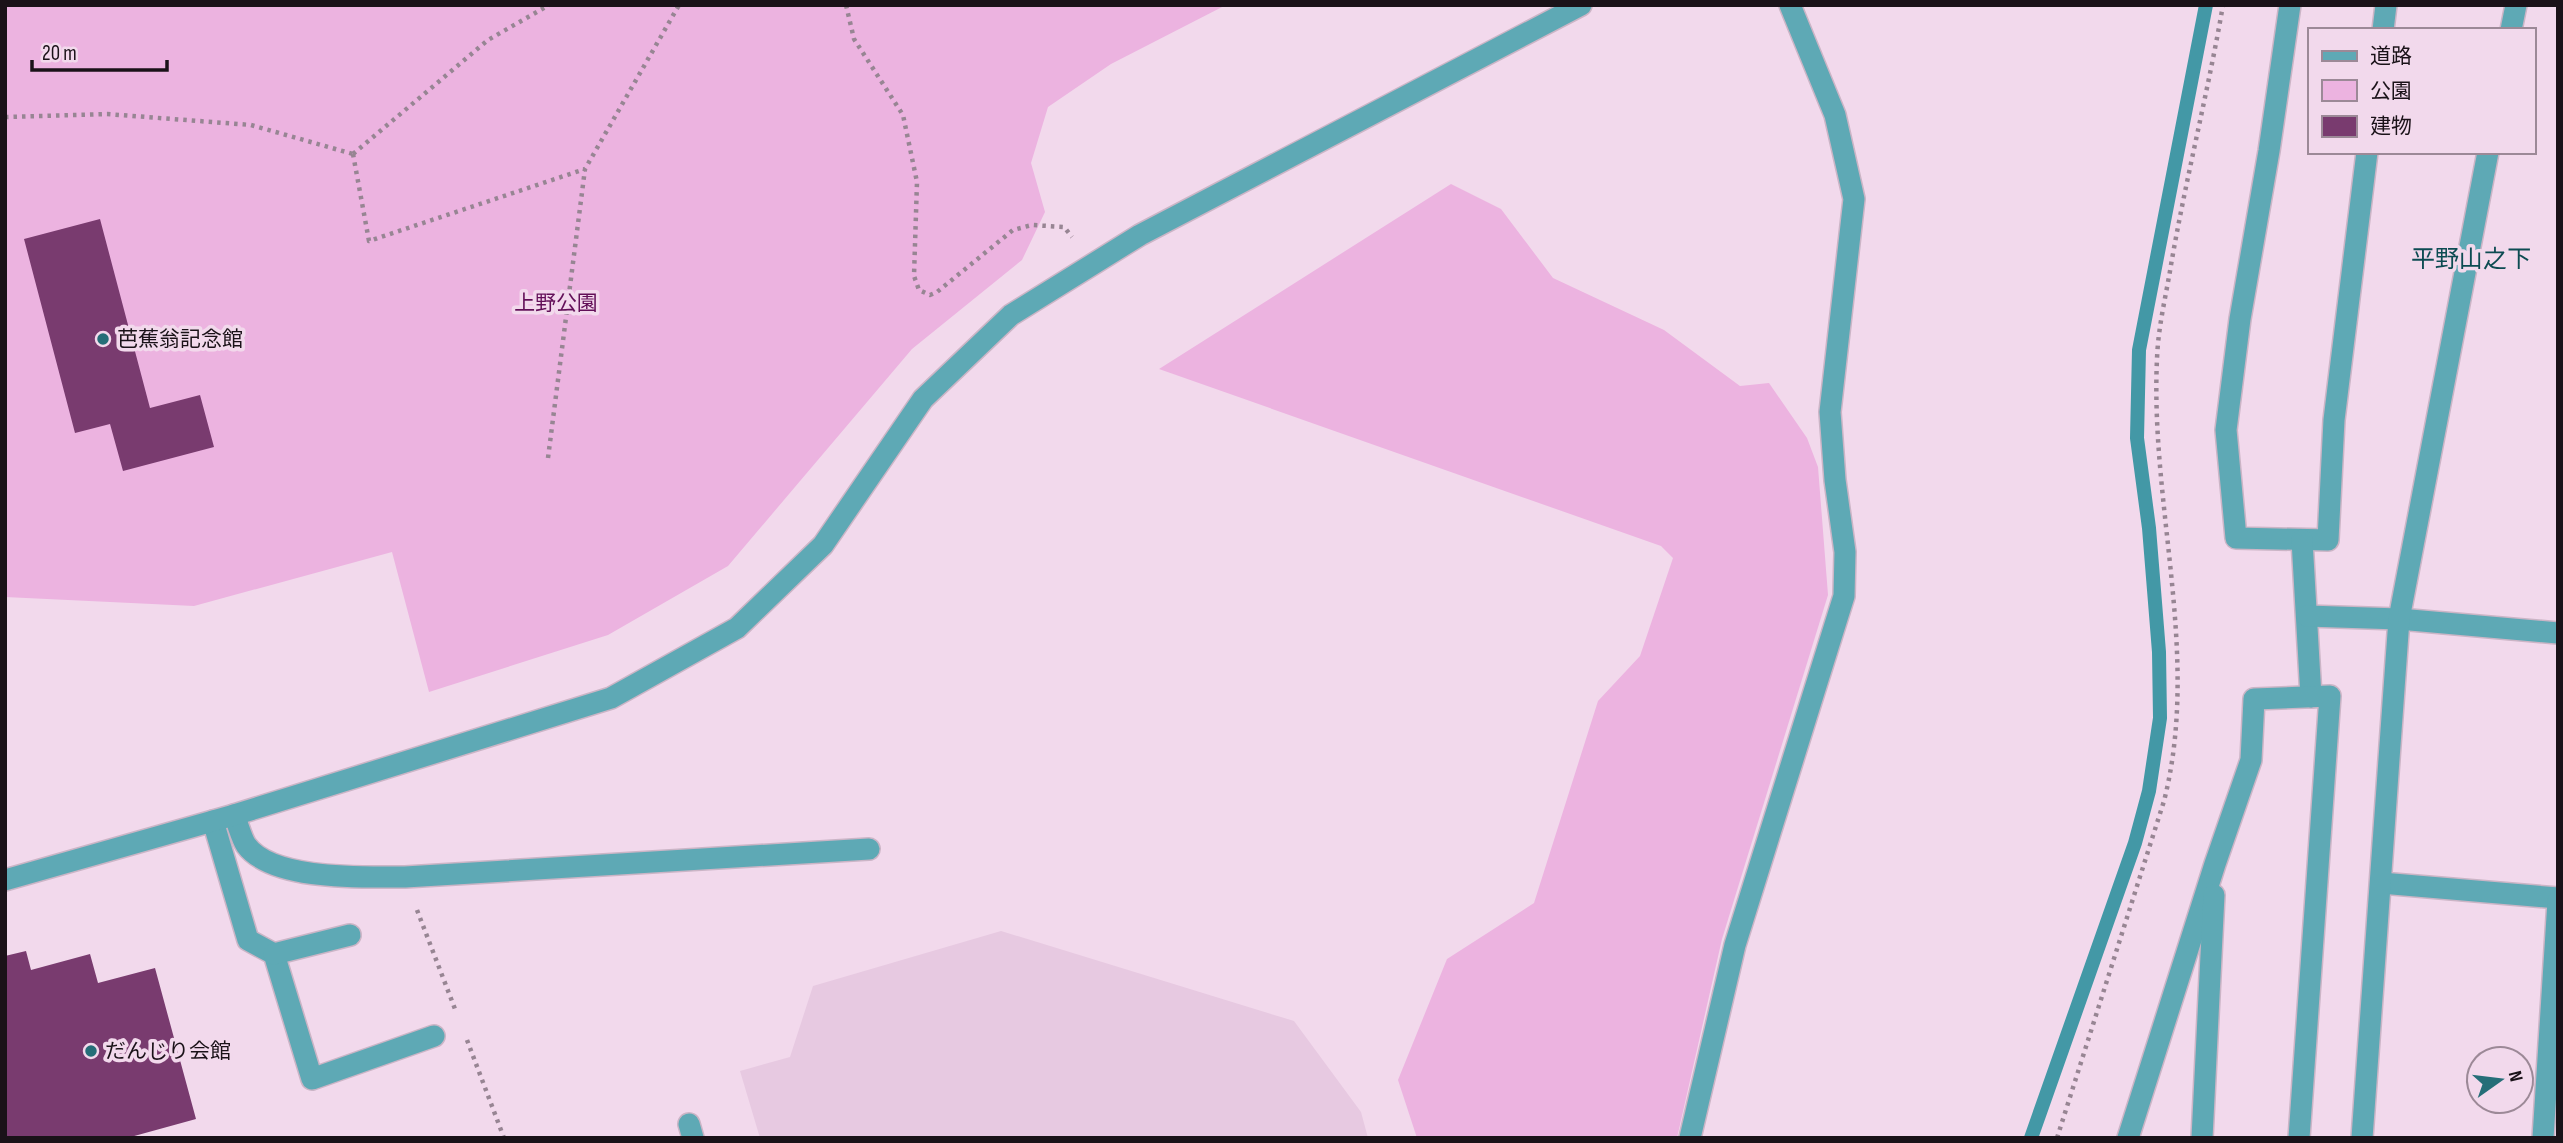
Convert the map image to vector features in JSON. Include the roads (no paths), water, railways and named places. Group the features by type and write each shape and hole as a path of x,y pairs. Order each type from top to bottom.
{"street":[{"path":"5,880 234,815 611,698 737,628 823,545 923,399 1011,315 1140,235 1581,5"},
{"path":"1690,1138 1735,945 1844,596 1845,552 1835,480 1830,412 1854,199 1835,115 1790,5"},
{"path":"2290,5 2269,151 2240,319 2226,430 2236,538 2328,540 2334,419 2367,154"},
{"path":"2383,28 2386,5"},
{"path":"2511,28 2516,5"},
{"path":"2362,1138 2399,619 2488,154"},
{"path":"2302,540 2312,697"},
{"path":"2307,616 2399,619 2558,633"},
{"path":"2128,1138 2250,760 2254,699 2330,696 2299,1138"},
{"path":"234,815 247,846 272,865 329,876 405,877 869,849"},
{"path":"213,821 248,940 275,954 350,935"},
{"path":"2202,1138 2215,864"},
{"path":"2381,883 2558,900 2543,1138"},
{"path":"275,954 312,1079 434,1037"}],"waterway":[{"path":"2031,1138 2135,843 2149,791 2160,718 2159,652 2149,528 2137,438 2139,350 2206,5"}],"place":[{"name":"芭蕉翁記念館","path":"103,339"},
{"name":"だんじり会館","path":"91,1051"}],"district":[{"name":"平野山之下","path":"2471,259"}],"park label":[{"name":"上野公園","path":"556,303"}]}
